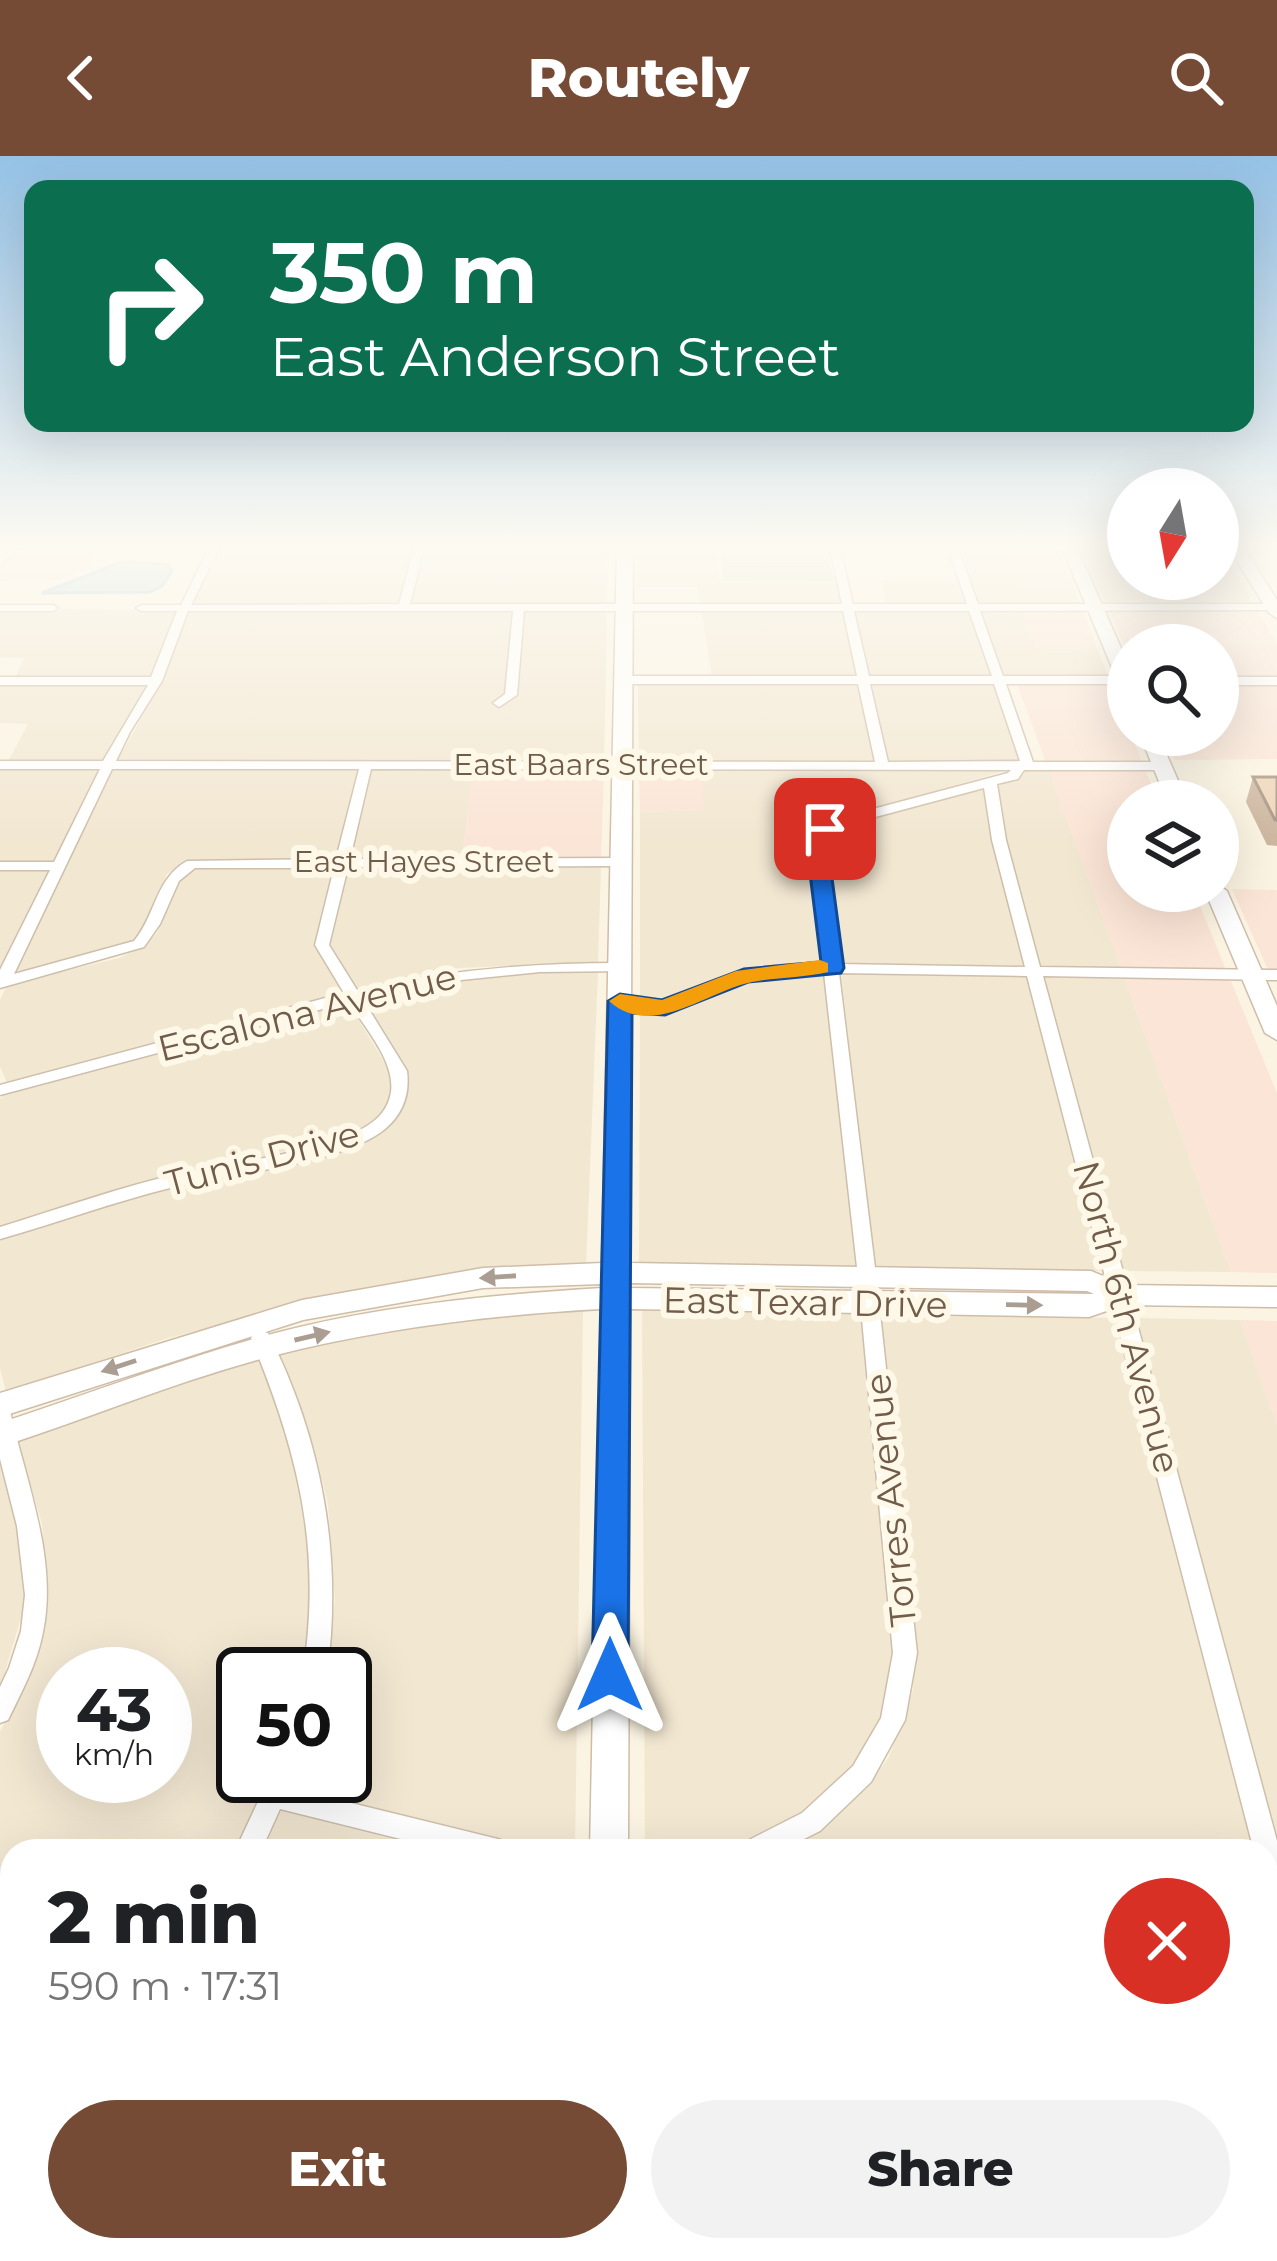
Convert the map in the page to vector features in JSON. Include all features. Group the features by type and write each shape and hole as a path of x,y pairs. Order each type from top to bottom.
{"main road":[{"path":"609,1839 622,646"},
{"path":"1158,756 1168,780"},
{"path":"1225,912 1277,1033"},
{"name":"East Texar Drive","path":"1,1421 260,1335 614,1285 869,1289 1089,1306 1122,1294 1277,1297"}],"street":[{"path":"2,983 170,646"},
{"path":"499,703 511,695 516,646"},
{"path":"855,646 882,765"},
{"path":"987,646 1024,765 1018,773 990,782"},
{"path":"622,680 1107,682"},
{"path":"0,681 156,681"},
{"path":"1239,681 1277,681"},
{"name":"East Baars Street","path":"0,765 1162,766"},
{"name":"Tunis Drive","path":"0,1233 166,1183 332,1148 378,1127 396,1105 399,1071 322,945 366,765"},
{"name":"Torres Avenue","path":"778,1839 812,1822 862,1774 893,1720 905,1654 818,835 833,824 990,782"},
{"name":"North 6th Avenue","path":"990,782 1000,840 1264,1839"},
{"name":"East Hayes Street","path":"2,983 130,949 150,934 176,872 192,864 620,862"},
{"path":"0,866 59,866"},
{"name":"Escalona Avenue","path":"0,1090 352,994 482,970 549,965 620,968"},
{"path":"620,1001 665,1007 744,976 833,968 1277,975"},
{"path":"260,1335 306,1458 318,1508 325,1603 319,1647"},
{"path":"0,1712 22,1663 36,1601 32,1528 1,1421"},
{"path":"254,1839 272,1803"},
{"path":"337,1803 458,1839"}],"shaded area":[{"path":"0,646 164,646 152,678 15,678 24,658 0,657"},
{"path":"175,646 511,646 506,695 492,703 499,707 517,695 521,646 606,646 604,761 117,762"},
{"path":"707,646 850,646 857,678 712,677"},
{"path":"861,646 982,646 993,678 868,678"},
{"path":"992,646 1097,648 1107,678 1004,678"},
{"path":"1035,646 1097,648 1036,649"},
{"path":"1239,646 1277,646 1277,678 1239,678"},
{"path":"638,683 858,683 875,761 639,761"},
{"path":"869,683 995,684 1020,761 887,761"},
{"path":"1107,683 1107,756 1139,756 1142,763 1046,762 1017,684"},
{"path":"1239,683 1277,684 1277,759 1175,760 1173,756 1239,756"},
{"path":"0,684 149,684 105,762 8,762 28,724 0,723"},
{"path":"0,768 101,768 55,862 0,862"},
{"path":"113,768 359,768 335,858 189,861 167,874 135,942 14,974"},
{"path":"371,768 474,768 462,858 348,858"},
{"path":"474,768 604,768 601,858 462,858"},
{"path":"639,768 701,768 704,810 640,812"},
{"path":"701,768 1015,768 830,821 813,833 810,842 825,963 742,971 674,1000 640,1002 640,812 703,810"},
{"path":"1027,768 1048,768 1121,968 1041,967 1006,840 996,784 1023,775"},
{"path":"1048,768 1145,769 1149,780 1107,780 1107,912 1203,912 1226,970 1121,968"},
{"path":"985,788 1027,966 839,963 823,842 837,828"},
{"path":"333,866 315,945 342,992 7,1083 0,1066 0,1000 7,985 119,958 143,947 157,933 179,875 193,867"},
{"path":"347,866 601,866 598,962 459,968 356,988 329,943"},
{"path":"0,870 51,870 0,974"},
{"path":"1239,889 1277,890 1277,970 1268,970 1239,905"},
{"path":"549,970 598,972 586,1266 438,1277 360,1290 168,1338 6,1392 0,1368 0,1239 167,1188 334,1153 367,1140 396,1117 409,1080 362,997 431,981"},
{"path":"826,972 858,1268 639,1266 640,1013 680,1009 747,980"},
{"path":"841,973 1029,976 1107,1271 875,1268"},
{"path":"1044,976 1124,977 1231,1272 1124,1271"},
{"path":"1124,977 1230,979 1277,1093 1277,1273 1231,1272"},
{"path":"347,1001 391,1073 388,1104 372,1123 330,1142 166,1177 0,1227 0,1099 4,1095"},
{"path":"642,1309 862,1313 894,1653 882,1715 853,1766 805,1811 770,1831 746,1839 645,1839"},
{"path":"583,1311 575,1839 505,1839 357,1803 372,1803 372,1647 329,1647 335,1601 328,1504 316,1455 278,1352 447,1319"},
{"path":"880,1314 1119,1318 1252,1839 807,1839 871,1782 889,1757 913,1690 915,1653"},
{"path":"1137,1318 1240,1320 1277,1424 1276,1839"},
{"path":"1240,1320 1277,1321 1277,1424"},
{"path":"259,1357 308,1511 314,1605 308,1647 216,1647 216,1803 259,1803 242,1839 0,1839 0,1731 36,1649 36,1803 192,1803 192,1647 37,1647 47,1597 42,1524 16,1437"},
{"path":"0,1460 21,1533 25,1604 0,1689"},
{"path":"281,1811 393,1839 267,1839"}],"building":[{"path":"1253,777 1277,777 1277,820 1275,820"}],"slow traffic":[{"path":"620,1001 665,1007 744,976 820,967"}],"route":[{"path":"610,1675 620,1001 653,1009 744,976 833,968 817,841 825,829"}]}
